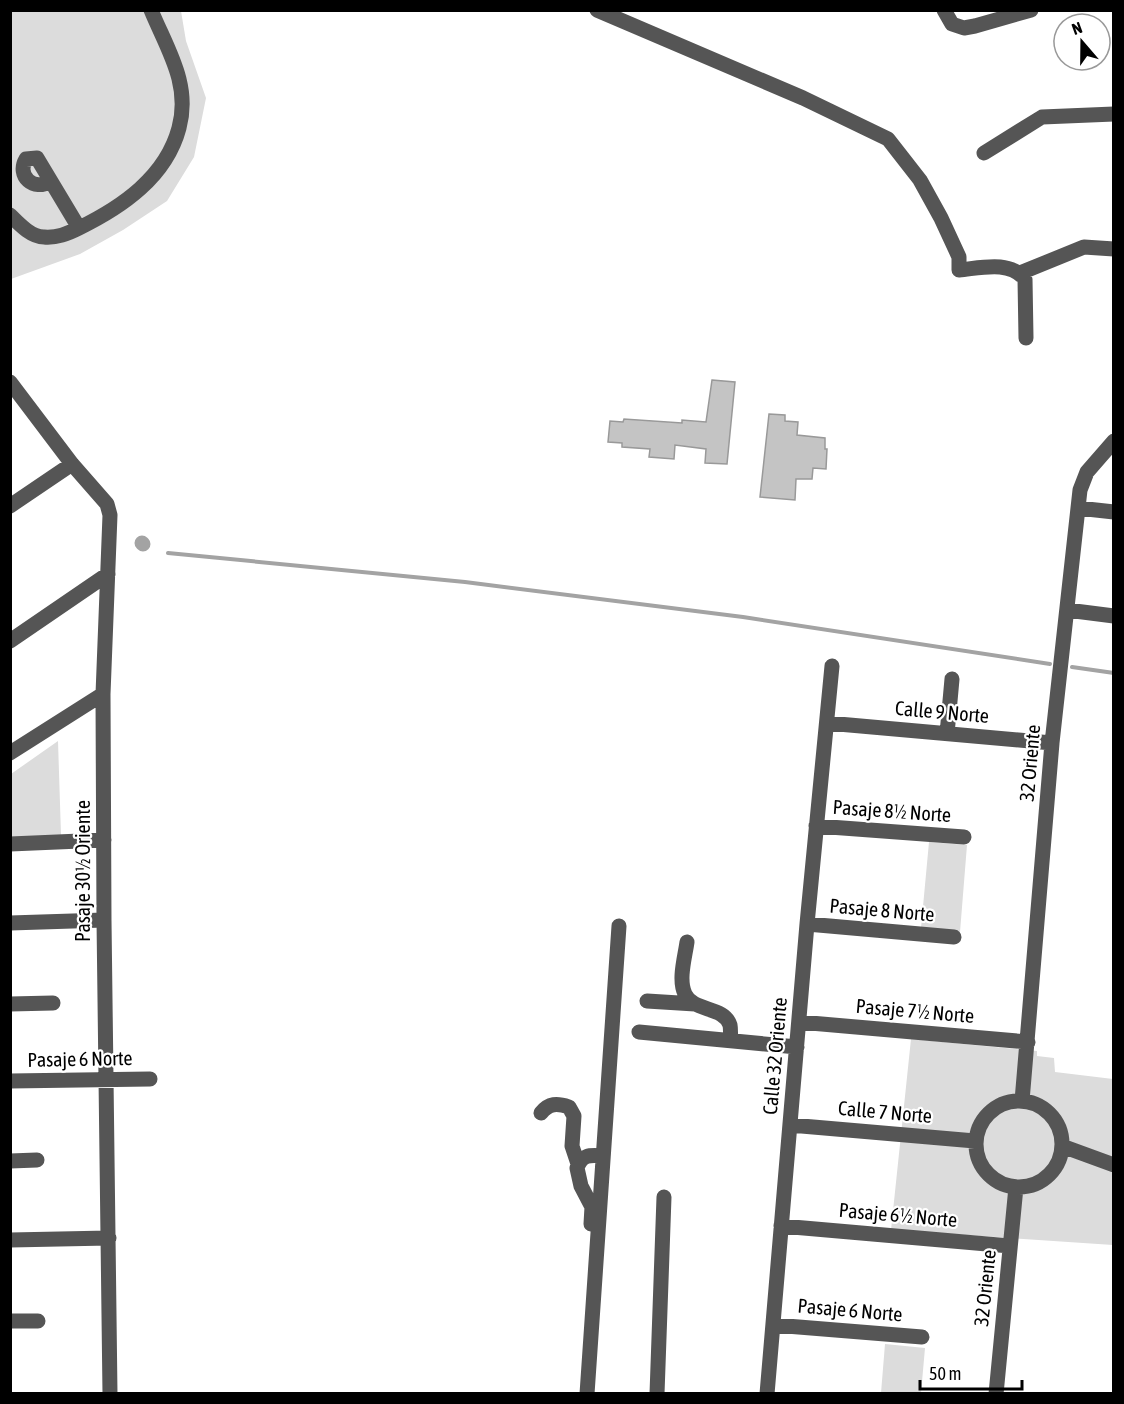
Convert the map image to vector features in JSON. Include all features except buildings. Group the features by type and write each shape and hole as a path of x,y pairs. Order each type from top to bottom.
{"street":[{"path":"10,215 28,231 42,238 65,236 128,200 152,178 170,149 179,127 182,99 180,76 151,10"},
{"path":"597,10 803,98 888,139 920,180 941,218 959,258 959,270 992,266 1010,268 1020,273 1025,279 1026,338"},
{"path":"944,10 952,24 964,28 1031,10"},
{"path":"984,153 1042,117 1113,114"},
{"path":"50,181 79,228"},
{"path":"1020,273 1084,247 1113,249"},
{"name":"Pasaje 30½ Oriente","path":"13,389 107,504 110,515 103,694 110,1394"},
{"name":"32 Oriente","path":"1023,1101 1052,743 1078,508 1083,479 1113,441"},
{"path":"10,506 72,464"},
{"path":"1078,508 1113,512"},
{"path":"10,641 108,574"},
{"path":"1067,610 1113,616"},
{"name":"Calle 32 Oriente","path":"767,1394 807,924 832,666"},
{"path":"947,734 952,679"},
{"path":"10,753 103,694"},
{"name":"Calle 9 Norte","path":"827,723 1052,743"},
{"name":"Pasaje 8½ Norte","path":"816,826 964,837"},
{"path":"10,844 104,840"},
{"path":"10,923 104,920"},
{"name":"Pasaje 8 Norte","path":"807,924 954,937"},
{"path":"587,1394 619,926"},
{"path":"687,942 682,978 685,994 695,1004"},
{"path":"647,1001 695,1004 723,1016 729,1023 731,1040"},
{"path":"10,1004 53,1003"},
{"name":"Pasaje 7½ Norte","path":"799,1022 1028,1042"},
{"path":"639,1032 797,1047"},
{"name":"Pasaje 6 Norte","path":"10,1081 150,1079"},
{"path":"1023,1101 1038,1105 1052,1115 1060,1130 1062,1146 1060,1156 1051,1173 1035,1184 1016,1187 997,1182 989,1176 978,1160 975,1141 977,1130 990,1111 1000,1105 1023,1101"},
{"path":"541,1113 545,1107 554,1104 569,1107 574,1116 572,1146 578,1164 581,1186 592,1207 582,1340 590,1351"},
{"name":"Calle 7 Norte","path":"790,1125 975,1141"},
{"path":"1062,1146 1113,1165"},
{"path":"578,1164 587,1155 603,1156"},
{"path":"10,1161 37,1160"},
{"name":"32 Oriente","path":"996,1394 1016,1187"},
{"path":"657,1394 664,1197"},
{"name":"Pasaje 6½ Norte","path":"781,1226 1010,1246"},
{"path":"10,1240 109,1238"},
{"path":"10,1321 38,1321"},
{"name":"Pasaje 6 Norte","path":"774,1325 922,1337"}],"shaded area":[{"path":"11,11 181,11 186,41 206,98 194,157 167,201 123,230 80,254 11,279"},
{"path":"58,741 61,835 11,839 11,774"},
{"path":"929,842 967,845 960,932 921,928"},
{"path":"911,1039 1037,1051 1037,1056 1054,1058 1055,1072 1113,1079 1113,1245 891,1230"},
{"path":"885,1344 925,1348 921,1393 881,1393"}],"waterway":[{"path":"168,553 465,582 743,617 1050,664"},
{"path":"1072,667 1114,673"}]}
